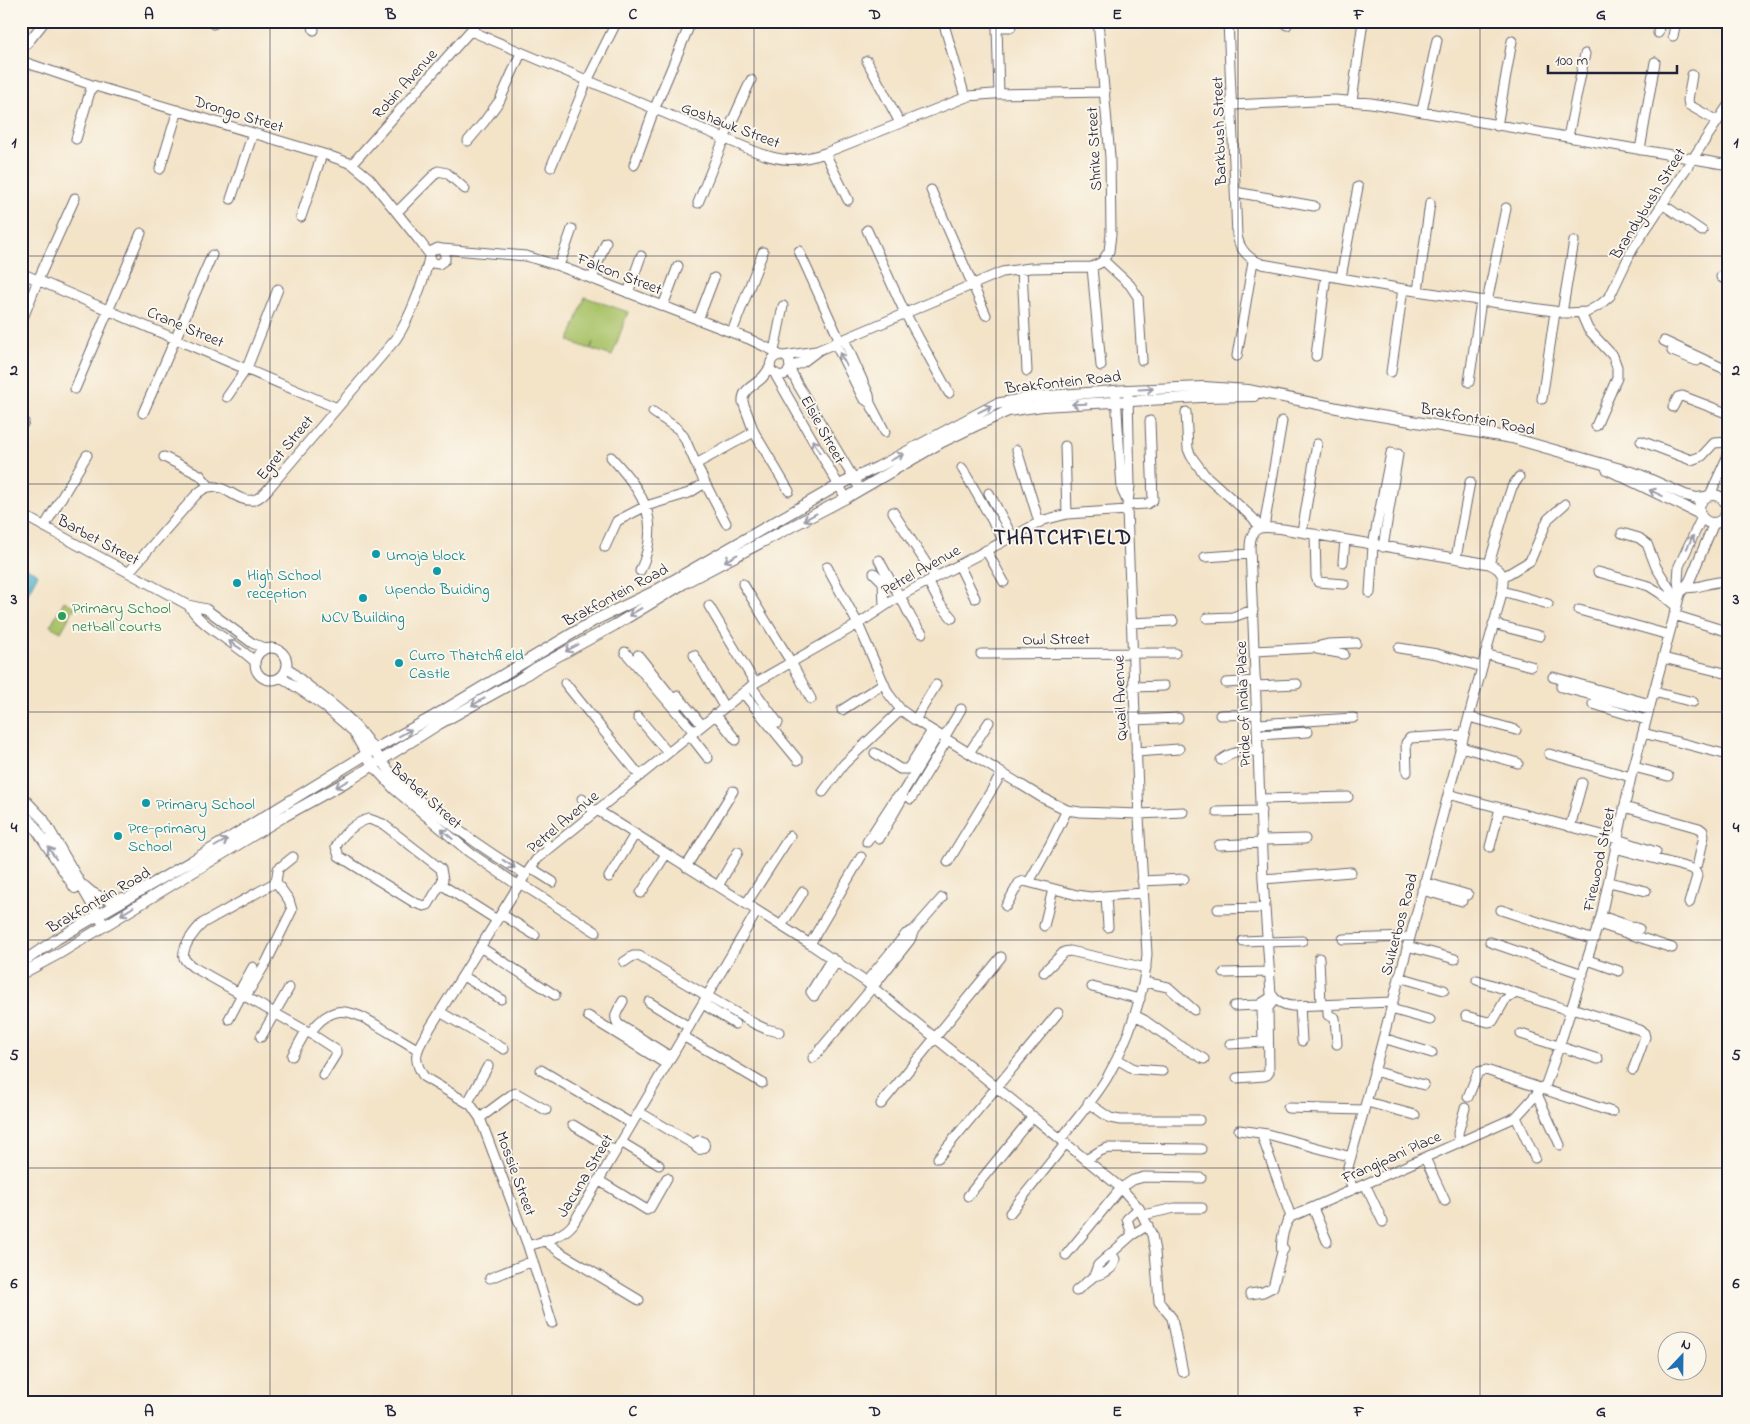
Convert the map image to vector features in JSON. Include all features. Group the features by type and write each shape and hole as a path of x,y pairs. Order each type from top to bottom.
{"street":[{"path":"21,50 45,21"},
{"name":"Robin Avenue","path":"352,164 479,21"},
{"path":"551,167 587,81 618,21"},
{"path":"943,21 965,97"},
{"name":"Shrike Street","path":"1098,21 1110,157 1111,234 1109,251 1103,260"},
{"name":"Barkbush Street","path":"1228,21 1238,240 1242,249 1254,261"},
{"path":"1352,100 1363,21"},
{"path":"1658,33 1660,21"},
{"path":"1673,36 1676,21"},
{"path":"999,94 997,27 1011,27"},
{"path":"634,165 654,110 688,29"},
{"name":"Goshawk Street","path":"471,31 654,110 777,159 796,160 825,153 965,97 999,94 1105,92"},
{"path":"1422,111 1437,40"},
{"path":"1497,126 1512,41"},
{"path":"468,140 500,100 521,53"},
{"path":"1568,137 1585,54"},
{"name":"Drongo Street","path":"21,61 92,85 352,164 369,178 418,238 434,253 433,262 442,262"},
{"path":"867,61 900,123"},
{"path":"1640,150 1655,62"},
{"path":"1692,76 1688,100 1689,105 1717,122"},
{"path":"698,203 751,80"},
{"path":"76,139 92,85"},
{"path":"1233,105 1352,100 1729,165"},
{"name":"Brandybush Street","path":"1584,312 1601,304 1610,296 1632,250 1729,104"},
{"path":"160,169 178,110"},
{"path":"231,199 253,133"},
{"path":"825,153 848,200"},
{"path":"302,217 322,154"},
{"path":"397,212 438,171 447,173 464,189"},
{"path":"1341,277 1358,187"},
{"path":"931,190 986,315"},
{"path":"1235,192 1314,206"},
{"path":"21,323 75,198"},
{"path":"1418,291 1430,203"},
{"path":"1662,204 1702,231"},
{"path":"1469,382 1484,301 1506,208"},
{"path":"559,266 572,229"},
{"path":"866,230 905,313 949,393"},
{"path":"75,389 141,233"},
{"path":"1542,399 1574,241"},
{"path":"592,279 606,242"},
{"path":"425,274 461,252"},
{"name":"Falcon Street","path":"434,253 461,252 526,256 559,266 663,306 730,332 779,354"},
{"path":"730,332 763,252"},
{"path":"799,252 839,341 869,395 870,403 885,432"},
{"path":"434,253 445,254 442,262"},
{"name":"Egret Street","path":"209,486 218,487 249,500 255,500 261,496 396,340 406,323 434,253"},
{"path":"143,413 212,255"},
{"path":"628,293 642,256"},
{"path":"762,346 772,370 783,376 791,368 819,350 1002,272 1022,269 1092,267 1103,260 1130,285 1138,297 1142,360"},
{"path":"1237,356 1254,261 1403,289 1559,313 1584,312 1588,329 1613,356 1617,367 1617,378 1596,426"},
{"path":"730,332 754,263"},
{"path":"663,306 678,266"},
{"path":"1092,267 1101,366"},
{"path":"1022,269 1027,371"},
{"name":"Crane Street","path":"21,273 337,408"},
{"path":"1316,356 1326,275"},
{"path":"698,320 714,278"},
{"path":"227,398 247,368 278,289"},
{"path":"1391,372 1403,289"},
{"path":"779,354 782,306"},
{"path":"1664,341 1729,371"},
{"path":"789,491 754,432 743,398 748,388 772,370 773,358 779,354 819,350"},
{"path":"1672,351 1704,364 1712,364"},
{"path":"779,354 789,360 791,368"},
{"name":"Elsie Street","path":"791,368 798,385 860,489"},
{"name":"Elsie Street","path":"772,370 846,498"},
{"name":"Brakfontein Road","path":"21,963 370,751 434,716 595,620 653,592 839,485 878,467 996,404 1033,397 1116,390 1217,387 1248,390 1267,395 1512,438 1546,446 1593,462 1645,476 1685,495 1692,497 1708,496"},
{"name":"Quail Avenue","path":"1010,1213 1064,1141 1108,1076 1117,1059 1140,999 1146,968 1147,954 1133,687 1127,506 1130,491 1116,402 1116,390"},
{"name":"Quail Avenue","path":"1126,459 1128,390"},
{"name":"Brakfontein Road","path":"21,974 439,724 615,625 686,582 846,498 942,442 992,417 1008,411 1042,406 1267,395"},
{"path":"1673,408 1678,397 1682,396 1729,414"},
{"path":"653,412 678,429 684,436 704,483 726,523"},
{"path":"1186,412 1188,449 1196,465 1262,528 1315,534 1491,565 1500,571 1502,584"},
{"name":"Petrel Avenue","path":"417,1049 536,860 753,685 858,624 900,596 1008,538 1054,516 1147,504 1153,500 1150,421"},
{"name":"Pride of India Place","path":"1274,998 1269,972 1263,878 1250,554 1251,535 1254,530 1262,528 1282,421"},
{"path":"696,464 754,432"},
{"path":"1641,441 1691,460 1702,456 1718,441 1729,442"},
{"path":"1302,532 1317,444"},
{"path":"1065,446 1067,514"},
{"path":"1017,450 1039,522"},
{"path":"1729,452 1725,468 1708,496 1700,505 1701,516 1707,522 1721,522 1726,515 1729,491"},
{"path":"1370,593 1373,545 1394,454 1383,547"},
{"path":"44,527 87,455"},
{"path":"611,457 634,483 646,506 650,535 640,571"},
{"path":"129,572 195,496 209,486 200,475 164,458"},
{"name":"Brakfontein Road","path":"1593,462 1701,516"},
{"path":"962,468 1008,538"},
{"path":"1491,565 1509,496 1512,487 1519,477"},
{"path":"974,480 1008,538"},
{"path":"1456,558 1470,482"},
{"path":"605,547 617,521 646,506 689,493 704,483"},
{"path":"989,493 1008,538"},
{"path":"1708,496 1719,496 1727,506"},
{"path":"1502,584 1530,561 1548,519 1565,504"},
{"path":"893,512 932,579 940,604 952,618"},
{"name":"Barbet Street","path":"21,514 188,605 206,609 252,643 264,648"},
{"name":"Firewood Street","path":"1679,599 1678,573 1681,561 1701,516"},
{"name":"Firewood Street","path":"1516,1117 1540,1092 1548,1080 1600,920 1631,777 1679,599 1721,522"},
{"path":"1315,534 1316,577 1318,582 1344,584"},
{"path":"1622,534 1639,538 1647,544 1656,567 1679,599"},
{"path":"1502,584 1533,566 1547,537"},
{"path":"1343,562 1345,540"},
{"path":"986,550 1004,582"},
{"path":"1205,557 1250,554"},
{"path":"879,560 888,579 900,596 913,624 922,633"},
{"path":"1681,561 1696,567"},
{"path":"959,564 975,598"},
{"path":"827,567 858,624 888,693 901,710 915,720 1048,802 1067,810 1139,814 1183,812"},
{"path":"1598,572 1649,586 1660,594 1679,599 1729,632"},
{"path":"874,573 883,582 884,606"},
{"path":"1679,599 1696,588 1718,582 1729,583"},
{"path":"743,584 791,662 811,699"},
{"path":"1502,584 1548,604"},
{"name":"Suikerbos Road","path":"1352,1190 1348,1170 1351,1157 1469,718 1502,584"},
{"name":"Barbet Street","path":"188,605 204,624 239,648 254,661"},
{"path":"709,606 753,685 778,723"},
{"path":"1207,618 1232,617 1253,610"},
{"path":"1578,610 1669,635"},
{"path":"1131,623 1173,621"},
{"path":"1493,624 1540,636"},
{"path":"1255,652 1356,643"},
{"path":"273,647 282,652 287,661 287,667 281,677 274,680 262,678 256,671 254,661 258,653 264,648 273,647"},
{"path":"1312,648 1344,654"},
{"path":"1400,648 1531,666"},
{"path":"624,652 695,730"},
{"name":"Owl Street","path":"981,654 1175,653"},
{"path":"638,654 695,730"},
{"path":"694,655 724,707"},
{"path":"1663,658 1729,674"},
{"path":"1484,660 1517,668"},
{"name":"Barbet Street","path":"287,667 348,717 394,789 473,856 524,878"},
{"name":"Barbet Street","path":"281,677 324,706 349,727 370,751"},
{"path":"1552,677 1650,707"},
{"path":"1226,682 1297,684"},
{"path":"565,683 640,776"},
{"path":"842,710 884,683"},
{"path":"668,684 695,730 708,758"},
{"path":"915,720 936,685"},
{"path":"1133,687 1164,686"},
{"path":"1561,687 1650,707"},
{"path":"1654,692 1693,702"},
{"path":"743,693 798,760"},
{"path":"1593,704 1646,720"},
{"path":"867,842 895,799 903,792 940,736 961,709"},
{"path":"823,792 844,764 901,710"},
{"path":"715,714 736,740"},
{"path":"1220,714 1257,714"},
{"path":"638,717 668,753"},
{"path":"1135,720 1178,718"},
{"path":"1258,730 1352,718"},
{"path":"1469,718 1516,730"},
{"path":"969,753 989,722"},
{"path":"1258,730 1333,725"},
{"path":"1258,730 1308,732"},
{"path":"1643,733 1728,754"},
{"path":"875,753 900,769 908,770 940,736"},
{"path":"912,799 940,736"},
{"path":"1407,772 1406,743 1410,738 1464,736"},
{"path":"1461,747 1518,763"},
{"path":"1136,752 1179,749"},
{"path":"1221,760 1230,753 1259,751"},
{"path":"1549,754 1631,777"},
{"name":"Barbet Street","path":"377,762 411,793 524,878"},
{"path":"1634,767 1668,776"},
{"path":"948,862 1002,774"},
{"path":"1570,827 1582,783"},
{"path":"686,867 732,791"},
{"path":"879,838 902,799 903,792"},
{"path":"1448,794 1570,827 1693,869 1697,876 1689,903"},
{"path":"21,796 43,819 59,845 102,927"},
{"path":"1261,799 1348,797"},
{"path":"582,800 596,811 810,944 869,985 936,1037 1121,1188 1141,1212 1154,1242 1160,1305 1172,1318 1183,1372"},
{"path":"1624,807 1699,828 1703,831 1704,836 1698,863"},
{"path":"1490,847 1500,808"},
{"path":"1029,882 1067,810"},
{"path":"21,811 33,824 96,916"},
{"path":"1217,812 1261,811"},
{"path":"363,820 383,824 441,869 444,880 442,885 428,905 420,905 339,856 336,851 337,843 346,832 363,820"},
{"path":"609,876 635,834"},
{"path":"746,904 790,836"},
{"path":"544,838 549,849"},
{"path":"1229,850 1305,839"},
{"path":"1219,845 1262,844"},
{"path":"1616,844 1656,852"},
{"path":"473,856 480,846"},
{"path":"718,886 738,852"},
{"path":"641,893 666,854"},
{"path":"242,994 267,961 292,910 289,900 276,882 278,869 293,857"},
{"path":"810,944 861,857"},
{"path":"1263,878 1351,872"},
{"path":"524,878 553,882"},
{"path":"524,878 590,921"},
{"path":"524,878 596,932"},
{"path":"76,879 92,894 102,898 120,899 142,891"},
{"path":"1098,891 1127,890 1184,879"},
{"path":"1006,906 1019,883 1024,881 1077,895 1106,896 1142,886"},
{"path":"276,882 202,923 184,951 186,961 193,967 308,1032 336,1050 336,1054 323,1075"},
{"path":"1609,882 1646,891"},
{"path":"442,885 535,935"},
{"path":"1423,886 1465,898"},
{"path":"1044,926 1053,889"},
{"path":"781,926 803,892"},
{"path":"1106,896 1108,927"},
{"path":"813,1058 900,948 906,934 914,930 942,898"},
{"path":"1218,909 1265,908"},
{"path":"1501,910 1594,940"},
{"name":"Jacuna Street","path":"528,1246 561,1234 570,1228 756,911"},
{"path":"1600,920 1640,928"},
{"path":"1600,920 1672,948"},
{"path":"1343,939 1409,941 1455,959"},
{"path":"1243,941 1302,941"},
{"path":"1490,942 1584,974"},
{"path":"481,945 550,986"},
{"path":"481,945 555,995"},
{"path":"1044,972 1064,952 1146,968"},
{"path":"624,962 633,956 639,956 705,1000 735,1024"},
{"path":"881,1104 1001,957"},
{"path":"1317,958 1322,1005 1328,1015 1335,1018 1342,1016 1342,1005"},
{"path":"824,977 834,960"},
{"path":"1588,960 1619,971"},
{"path":"228,1019 242,994 253,967"},
{"path":"1224,973 1269,972"},
{"path":"463,976 501,999"},
{"path":"1399,977 1444,990"},
{"path":"1477,980 1640,1030 1644,1033 1644,1037 1633,1070"},
{"path":"1144,982 1168,987 1194,1010"},
{"path":"1092,987 1140,999"},
{"path":"261,1037 289,988"},
{"path":"1466,1016 1488,1022 1493,1021 1505,1000 1516,993"},
{"path":"1274,998 1288,1006 1392,1005 1430,1020"},
{"path":"1265,1009 1233,1008 1259,1005 1274,998"},
{"path":"1230,1044 1262,1042 1264,1039 1265,1009 1274,998"},
{"path":"705,1000 766,1030 779,1032"},
{"path":"623,1001 615,1017 618,1024 668,1060"},
{"path":"649,1002 689,1027"},
{"path":"1300,1006 1302,1041"},
{"path":"442,1009 481,1030"},
{"path":"442,1009 504,1049"},
{"path":"1237,1078 1264,1076 1269,1072 1265,1009"},
{"path":"292,1056 308,1032 324,1018 347,1011 362,1016 417,1049"},
{"path":"938,1158 1058,1013"},
{"path":"1134,1015 1179,1045 1204,1058"},
{"path":"588,1016 668,1060"},
{"path":"1335,1018 1337,1044"},
{"path":"1521,1034 1598,1060"},
{"path":"683,1036 762,1083"},
{"path":"1383,1038 1432,1053"},
{"name":"Mossie Street","path":"417,1049 417,1062 424,1077 468,1102 480,1118 528,1246 552,1323"},
{"path":"1117,1059 1134,1069 1162,1071"},
{"path":"468,1102 488,1066"},
{"name":"Jacuna Street","path":"541,1070 632,1124"},
{"path":"1468,1097 1478,1072 1482,1070 1540,1092 1612,1112"},
{"path":"1374,1071 1424,1084"},
{"path":"1540,1092 1560,1145"},
{"path":"480,1118 511,1094 516,1093 546,1110"},
{"path":"1088,1103 1110,1118 1120,1120 1199,1120"},
{"path":"1291,1105 1366,1106 1415,1115"},
{"path":"1459,1143 1458,1133 1465,1108"},
{"path":"640,1110 696,1143"},
{"path":"968,1196 1033,1116"},
{"path":"1516,1117 1535,1158"},
{"name":"Frangipani Place","path":"1290,1218 1516,1117"},
{"path":"573,1125 616,1151"},
{"path":"1238,1130 1268,1134 1351,1157"},
{"path":"1250,1294 1263,1292 1274,1286 1282,1252 1284,1233 1290,1218 1263,1139"},
{"path":"621,1142 659,1165"},
{"path":"1086,1160 1108,1148 1201,1149"},
{"path":"1425,1158 1445,1201"},
{"path":"1267,1164 1290,1218"},
{"path":"1066,1255 1121,1188 1133,1180 1144,1177 1200,1178"},
{"path":"598,1180 648,1210 667,1178"},
{"path":"1366,1184 1383,1222"},
{"path":"1132,1235 1127,1219 1141,1212 1175,1208 1202,1208"},
{"path":"1313,1208 1327,1241"},
{"path":"1076,1291 1094,1276 1111,1269 1115,1264 1115,1259 1111,1253 1132,1235 1148,1225"},
{"path":"544,1240 560,1253 639,1300"},
{"path":"490,1278 533,1262"}],"green space":[{"path":"585,297 628,312 612,356 591,349 593,342 590,349 569,341"},
{"name":"Primary School netball courts","path":"64,601 75,607 61,632 50,626"}],"water":[{"path":"21,565 38,574 21,606"}],"place":[{"name":"Umoja block","path":"376,554"},
{"name":"Upendo Buiding","path":"437,571"},
{"name":"High School reception","path":"237,583"},
{"name":"NCV Building","path":"363,598"},
{"name":"Primary School netball courts","path":"62,616"},
{"name":"Curro Thatchfield Castle","path":"399,663"},
{"name":"Primary School","path":"146,803"},
{"name":"Pre-primary School","path":"118,836"}],"district":[{"name":"THATCHFIELD","path":"1063,537"}]}
